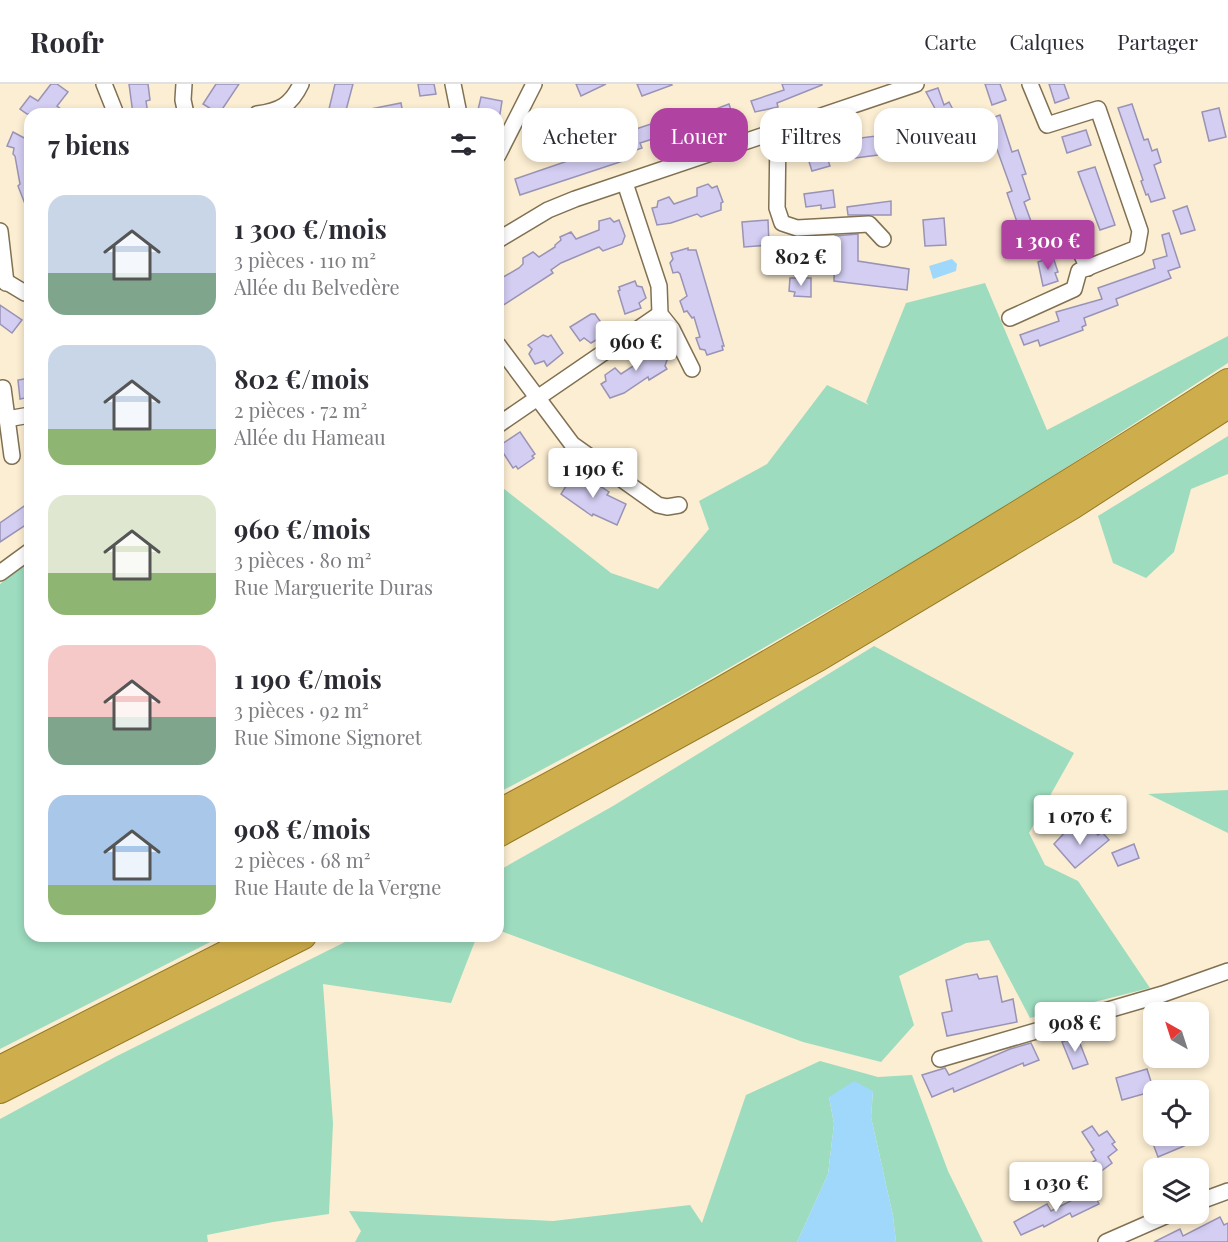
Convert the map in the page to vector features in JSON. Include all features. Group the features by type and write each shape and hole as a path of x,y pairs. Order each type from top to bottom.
{"highway":[{"path":"504,810 698,704 818,635 1061,489 1228,382"},
{"path":"504,831 818,658 1072,506 1228,405"},
{"path":"0,1069 249,942"},
{"path":"0,1090 291,942"}],"street":[{"path":"104,84 114,108"},
{"path":"184,84 185,108"},
{"path":"279,108 293,101 301,84"},
{"path":"453,84 458,108"},
{"path":"504,143 534,84"},
{"path":"1010,318 1074,289 1079,271 1137,248 1140,231 1098,109 1047,125 1030,84"},
{"path":"845,108 912,85"},
{"path":"504,236 548,210 760,137"},
{"path":"778,162 777,208 782,223 797,228 869,224 883,239"},
{"path":"625,183 659,286 660,314 672,328 692,369"},
{"path":"0,231 3,280 24,292"},
{"path":"1072,234 1088,268"},
{"path":"504,421 660,314"},
{"path":"504,354 572,444 658,505 667,507 679,505"},
{"path":"3,388 12,456"},
{"path":"7,419 24,417"},
{"path":"0,573 24,555"},
{"path":"940,1059 1163,994 1228,971"},
{"path":"1209,1198 1228,1191"},
{"path":"1106,1242 1147,1224"}],"green space":[{"path":"985,283 1047,430 1228,336 1228,363 979,524 680,696 504,790 504,489 611,573 658,589 709,529 699,501 767,464 827,385 869,405 866,402 906,303"},
{"path":"1228,436 1228,474 1191,489 1174,552 1146,578 1113,563 1098,516"},
{"path":"24,566 24,942 210,942 0,1049 0,584"},
{"path":"874,646 1074,753 1029,833 1045,865 1078,881 1150,988 1030,1018 989,940 966,943 899,976 914,1025 881,1062 803,1042 504,932 504,868 613,806"},
{"path":"1228,790 1228,833 1148,794"},
{"path":"345,942 475,942 451,1003 323,984 333,1123 329,1214 207,1235 208,1242 0,1242 0,1119 115,1057"},
{"path":"820,1061 878,1077 912,1075 948,1171 983,1242 896,1242 893,1216 871,1117 873,1091 829,1097 834,1124 828,1174 797,1242 355,1242 361,1231 349,1211 553,1221 690,1205 702,1223 746,1095"}],"water":[{"path":"952,259 957,264 956,271 933,279 929,266"},
{"path":"854,1081 873,1091 871,1117 893,1216 896,1242 797,1242 828,1174 834,1124 829,1097"}],"building":[{"path":"51,84 57,84 68,92 57,106 60,108 24,108 24,112 20,109 30,96 38,101"},
{"path":"129,84 148,84 150,100 146,101 147,108 132,108"},
{"path":"216,84 239,84 223,108 209,108 203,104"},
{"path":"335,84 353,84 347,108 329,108"},
{"path":"418,84 434,84 436,94 420,96"},
{"path":"576,84 606,84 581,96"},
{"path":"637,84 671,84 672,85 642,96"},
{"path":"782,84 822,84 777,103 778,107 760,108 760,111 755,112 751,101 784,90"},
{"path":"985,84 1000,84 1006,100 992,105"},
{"path":"1049,84 1064,84 1069,98 1055,103"},
{"path":"938,88 944,105 949,102 952,108 935,108 926,92"},
{"path":"481,97 502,101 501,108 478,108"},
{"path":"401,103 402,108 375,108"},
{"path":"729,104 730,108 718,108"},
{"path":"1132,104 1144,140 1148,139 1152,151 1157,149 1161,162 1154,165 1165,198 1151,202 1141,181 1143,180 1118,108"},
{"path":"1219,108 1226,137 1209,141 1202,112"},
{"path":"1000,115 1012,152 1018,150 1026,174 1022,175 1030,199 1024,202 1032,224 1036,223 1042,239 1040,240 1042,249 1028,254 1007,193 1012,191 998,152 998,116"},
{"path":"650,124 650,140 640,143 642,148 638,149 638,128"},
{"path":"1086,130 1091,145 1067,153 1062,137"},
{"path":"13,132 24,138 24,201 18,186 20,184 13,154 14,148 7,146"},
{"path":"874,136 874,156 862,157 862,138"},
{"path":"565,162 620,162 520,195 515,179"},
{"path":"809,162 829,162 830,166 812,171"},
{"path":"1095,167 1115,225 1100,230 1078,172"},
{"path":"708,184 712,188 717,186 723,202 721,210 701,217 697,214 657,225 652,208 657,207 658,201 669,197 674,204 697,196 697,188"},
{"path":"833,190 835,207 821,209 821,205 806,207 804,194"},
{"path":"891,201 891,215 848,215 847,207"},
{"path":"1187,206 1195,230 1181,234 1173,211"},
{"path":"610,218 614,222 619,220 625,236 622,244 603,251 599,247 561,263 551,270 553,273 504,305 504,277 519,268 523,264 523,258 533,252 539,257 555,247 561,240 560,237 571,232 576,239 599,230 599,221"},
{"path":"944,218 946,245 925,246 923,220"},
{"path":"768,220 769,245 744,247 742,222"},
{"path":"1169,233 1180,267 1168,271 1171,278 1116,299 1118,305 1084,318 1086,325 1082,327 1083,330 1040,346 1038,340 1024,345 1020,335 1059,321 1056,312 1102,299 1098,288 1155,268 1153,260 1167,256 1162,235"},
{"path":"858,234 858,261 909,269 907,290 834,281 835,236"},
{"path":"688,248 688,250 696,250 724,346 722,346 723,350 707,355 705,350 700,349 696,338 700,337 694,317 692,318 687,311 684,312 680,301 687,296 680,274 673,273 670,263 673,259 671,253"},
{"path":"1053,257 1058,272 1055,273 1058,281 1043,286 1038,262"},
{"path":"790,278 811,278 811,297 794,296 795,292 789,291"},
{"path":"635,281 637,286 642,287 646,298 639,303 641,308 625,314 618,291 619,287"},
{"path":"0,305 22,320 12,333 0,324"},
{"path":"591,314 595,314 605,328 600,331 601,337 591,343 584,338 580,341 570,327"},
{"path":"543,335 548,337 551,335 563,353 547,366 544,361 535,364 529,354 532,349 528,345"},
{"path":"648,346 653,349 658,346 667,360 665,366 667,369 649,380 648,377 624,393 610,398 601,384 606,381 605,375 615,368 621,374 641,361 638,353"},
{"path":"24,379 24,398 20,399 18,380"},
{"path":"520,432 535,454 532,456 534,458 518,469 516,466 513,468 504,454 504,443"},
{"path":"575,472 592,485 594,482 609,492 607,495 626,504 617,525 593,514 592,516 561,494"},
{"path":"24,506 24,526 0,542 0,523"},
{"path":"1070,827 1080,839 1092,829 1098,835 1102,832 1109,840 1075,868 1054,844"},
{"path":"1134,844 1139,858 1118,866 1112,853"},
{"path":"977,974 979,979 997,976 1002,1002 1013,999 1017,1022 947,1036 942,1013 952,1011 946,980"},
{"path":"1077,1036 1088,1064 1073,1069 1062,1042"},
{"path":"1031,1043 1039,1060 1024,1066 1023,1063 954,1092 953,1088 932,1097 922,1075 945,1068 949,1075 1010,1049"},
{"path":"1147,1069 1150,1080 1143,1080 1143,1094 1122,1100 1116,1078"},
{"path":"1092,1126 1099,1136 1107,1131 1115,1142 1112,1144 1117,1150 1108,1157 1112,1163 1100,1172 1093,1162 1096,1160 1091,1152 1094,1150 1082,1132"},
{"path":"1154,1146 1184,1146 1158,1157"},
{"path":"1092,1190 1099,1204 1072,1217 1070,1213 1044,1227 1043,1225 1021,1235 1014,1222 1047,1204 1051,1211"},
{"path":"1220,1217 1224,1225 1228,1223 1228,1242 1154,1242 1180,1229 1183,1236"}]}
